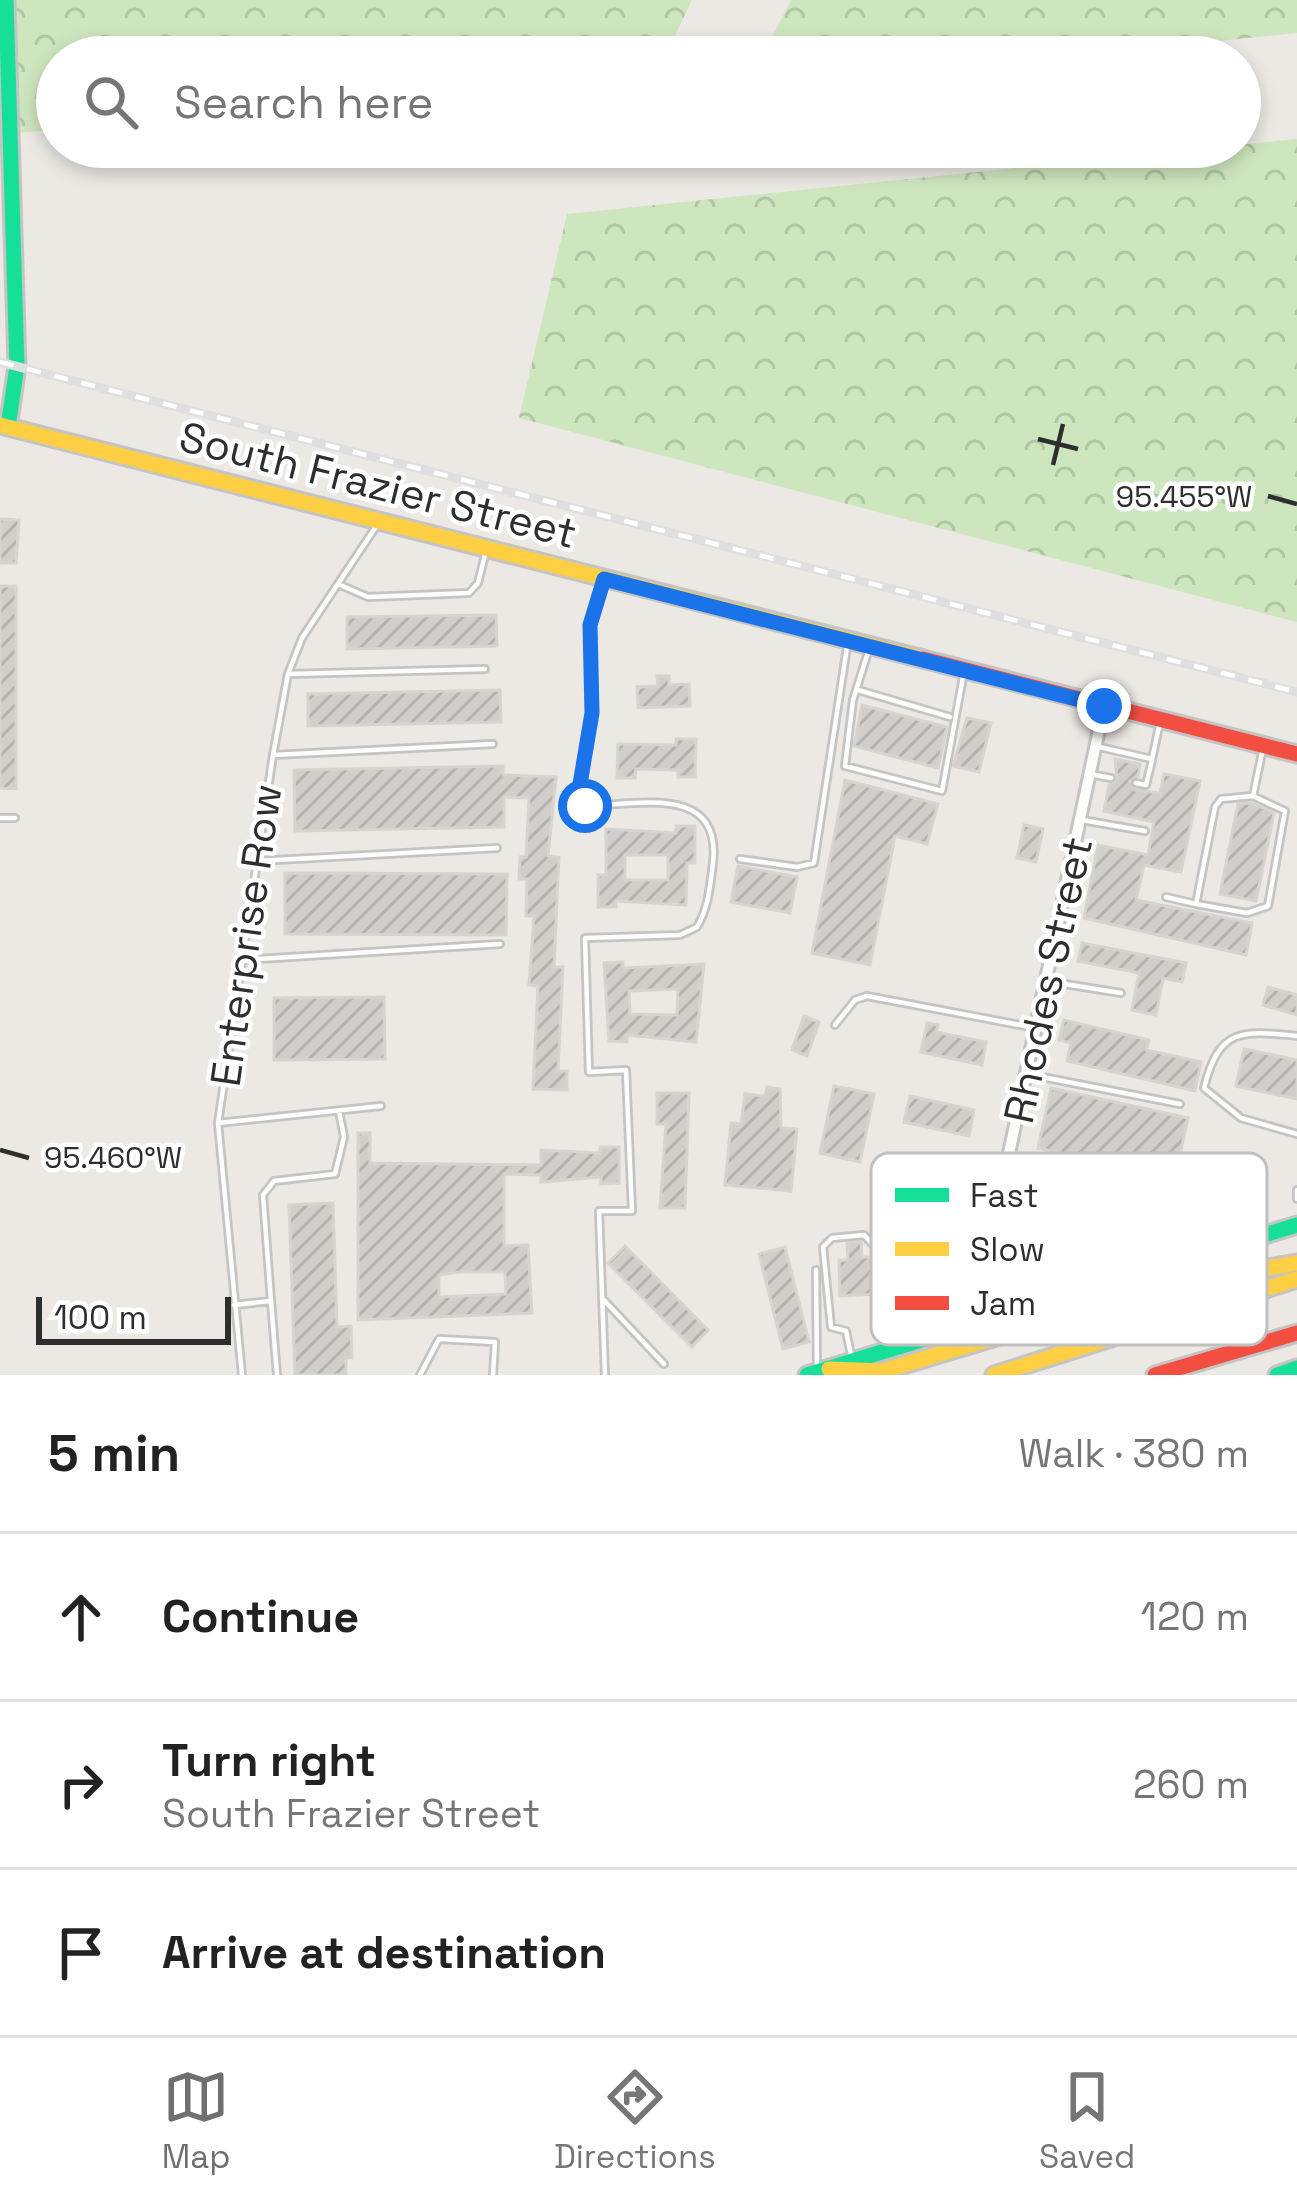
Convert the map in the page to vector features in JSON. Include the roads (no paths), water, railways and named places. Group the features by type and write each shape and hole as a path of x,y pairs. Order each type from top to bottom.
{"main road":[{"path":"4,426 16,367 6,0"},
{"name":"South Frazier Street","path":"4,426 1297,754"},
{"path":"1267,1234 1297,1225"},
{"path":"1267,1268 1297,1263"},
{"path":"1267,1289 1297,1279"},
{"path":"1267,1342 1297,1333"},
{"path":"818,1372 910,1345"},
{"path":"818,1372 883,1371 970,1345"},
{"path":"994,1375 1089,1345"},
{"path":"1155,1375 1256,1345"},
{"path":"1277,1375 1297,1368"}],"street":[{"name":"Rhodes Street","path":"1010,1153 1104,706"}],"lane":[{"name":"Enterprise Row","path":"242,1375 218,1124 273,755 288,674 302,638 380,522"},
{"path":"338,584 368,597 469,593 478,583 486,549"},
{"path":"604,579 590,625 592,713 578,796 585,806 682,804 702,816 715,841 708,898 698,927 680,935 585,938 589,1072 626,1070 632,1211 599,1211 605,1375"},
{"path":"740,859 806,868 814,863 848,641"},
{"path":"869,647 845,766 941,790 964,671"},
{"path":"288,674 485,669"},
{"path":"858,690 952,718"},
{"path":"1136,783 1146,785 1161,721"},
{"path":"273,755 493,744"},
{"path":"1095,746 1152,759"},
{"path":"1253,796 1263,747"},
{"path":"1090,774 1111,778"},
{"path":"1166,897 1196,904 1247,913 1268,906 1285,811 1253,796 1230,796 1215,807 1196,904"},
{"path":"0,818 15,818"},
{"path":"1082,820 1145,832"},
{"path":"257,861 497,848"},
{"path":"242,960 500,944"},
{"path":"1046,981 1121,993"},
{"path":"835,1025 855,1000 882,998 1036,1028"},
{"path":"1297,1036 1252,1031 1229,1038 1212,1056 1204,1088 1241,1118 1297,1134"},
{"path":"1027,1074 1180,1104"},
{"path":"218,1124 381,1106"},
{"path":"277,1375 263,1195 274,1181 335,1174 344,1137 339,1111"},
{"path":"1297,1190 1297,1199"},
{"path":"852,1361 845,1331 831,1327 823,1247 832,1238 863,1235 871,1243"},
{"path":"816,1270 818,1372"},
{"path":"601,1297 664,1364"},
{"path":"234,1305 271,1301"},
{"path":"420,1375 439,1339 475,1339 496,1342 494,1375"}],"railway":[{"path":"0,362 1297,692"}]}
